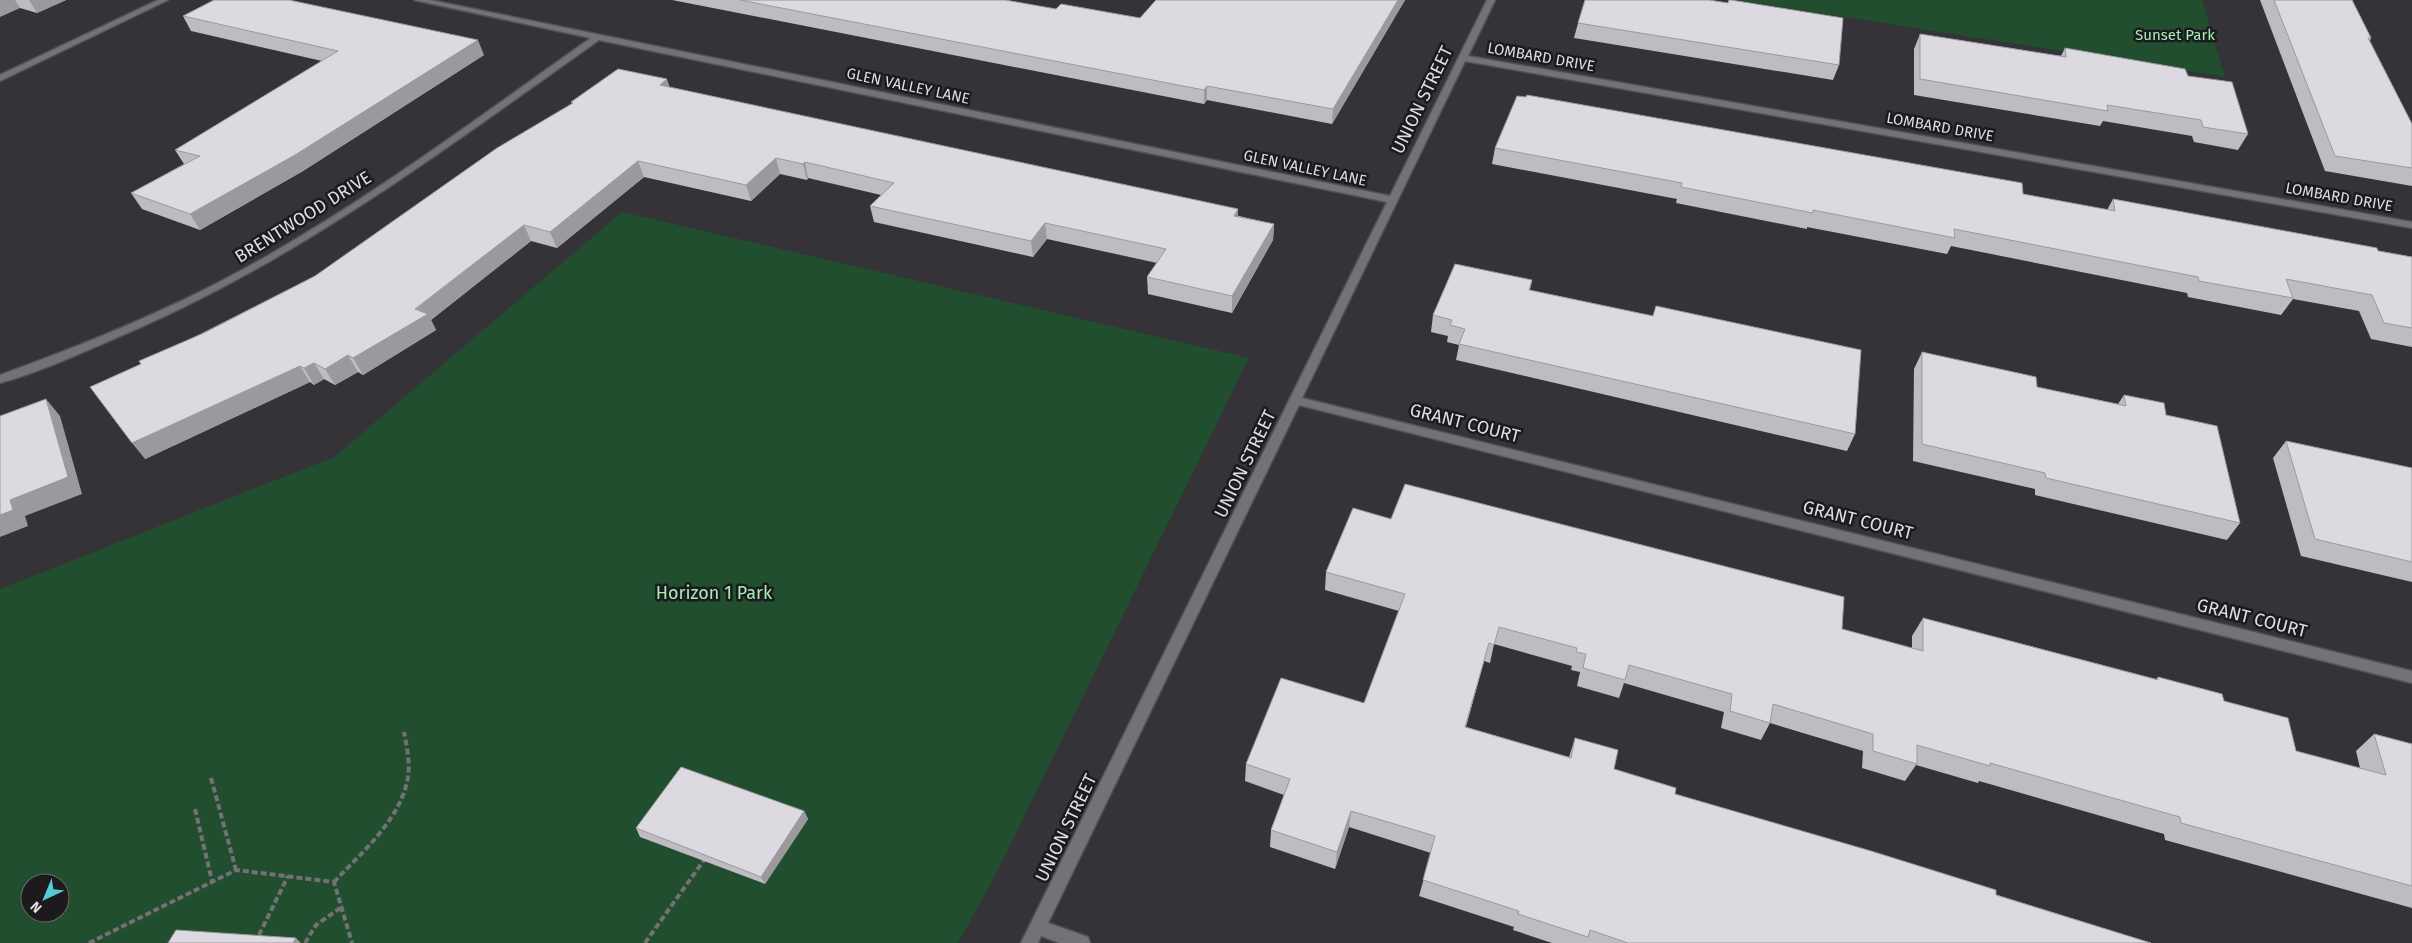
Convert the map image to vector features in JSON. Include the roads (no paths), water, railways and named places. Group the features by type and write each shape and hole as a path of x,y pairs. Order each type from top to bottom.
{"street":[{"path":"0,78 164,0"},
{"name":"GLEN VALLEY LANE","path":"418,0 1393,200"},
{"name":"UNION STREET","path":"1029,943 1491,0"},
{"name":"BRENTWOOD DRIVE","path":"0,379 156,317 246,272 349,210 599,36"},
{"name":"LOMBARD DRIVE","path":"1462,58 2412,225"},
{"name":"GRANT COURT","path":"1296,400 2412,677"},
{"path":"1037,927 1082,943"}],"park label":[{"name":"Sunset Park","path":"2175,35"},
{"name":"Horizon 1 Park","path":"714,593"}]}
